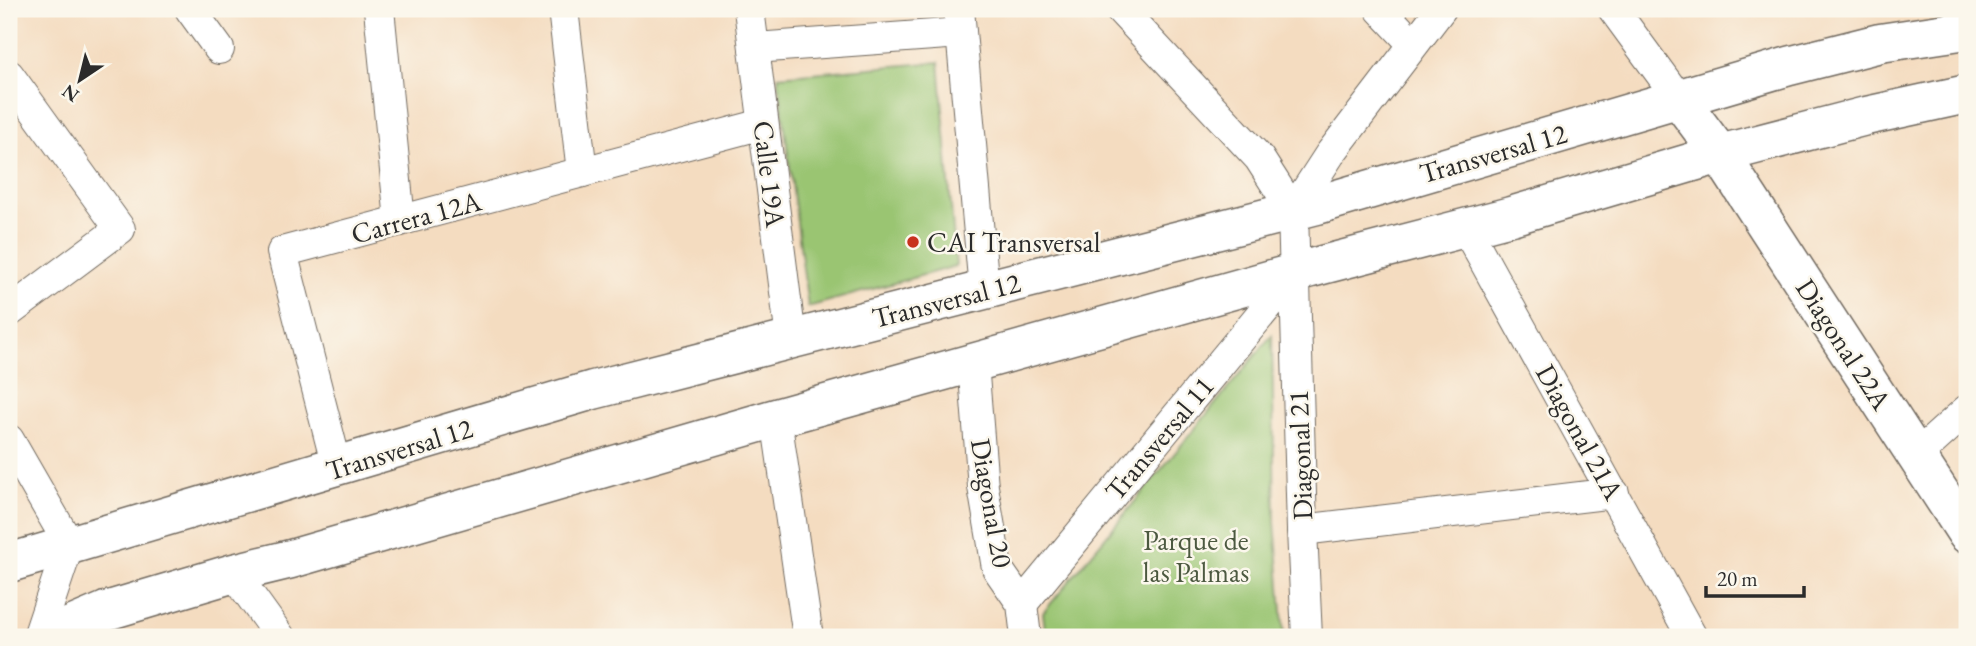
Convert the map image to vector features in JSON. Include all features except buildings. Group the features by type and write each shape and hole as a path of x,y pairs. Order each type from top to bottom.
{"main road":[{"name":"Transversal 12","path":"9,563 593,390 1293,211 1789,66 1880,43 1967,30"},
{"path":"45,637 106,611 776,418 1466,228 1720,154 1866,116 1967,94"},
{"name":"Diagonal 22A","path":"1679,99 1720,154 1967,534"}],"street":[{"path":"190,9 219,49"},
{"path":"379,9 400,221"},
{"path":"563,9 582,172"},
{"name":"Calle 19A","path":"749,9 791,339"},
{"path":"1120,9 1259,158 1293,211 1329,154 1441,9"},
{"path":"1380,9 1413,44"},
{"path":"1613,9 1679,99"},
{"path":"754,48 960,21 984,290"},
{"path":"9,75 120,229 9,312"},
{"name":"Carrera 12A","path":"337,467 282,252 763,124"},
{"name":"Diagonal 21","path":"1293,211 1307,637"},
{"name":"Diagonal 21A","path":"1466,228 1692,637"},
{"name":"Transversal 11","path":"1022,604 1295,273"},
{"name":"Diagonal 20","path":"973,363 983,487 997,568 1022,604 1026,637"},
{"path":"1916,456 1967,410"},
{"path":"776,418 800,635"},
{"path":"9,440 69,544 38,637"},
{"path":"1302,530 1614,493"},
{"path":"234,573 280,637"}],"green space":[{"path":"939,62 956,266 808,307 778,76"},
{"name":"Parque de las Palmas","path":"1272,335 1275,522 1284,637 1046,637 1043,613"}],"place":[{"name":"CAI Transversal","path":"913,242"}]}
